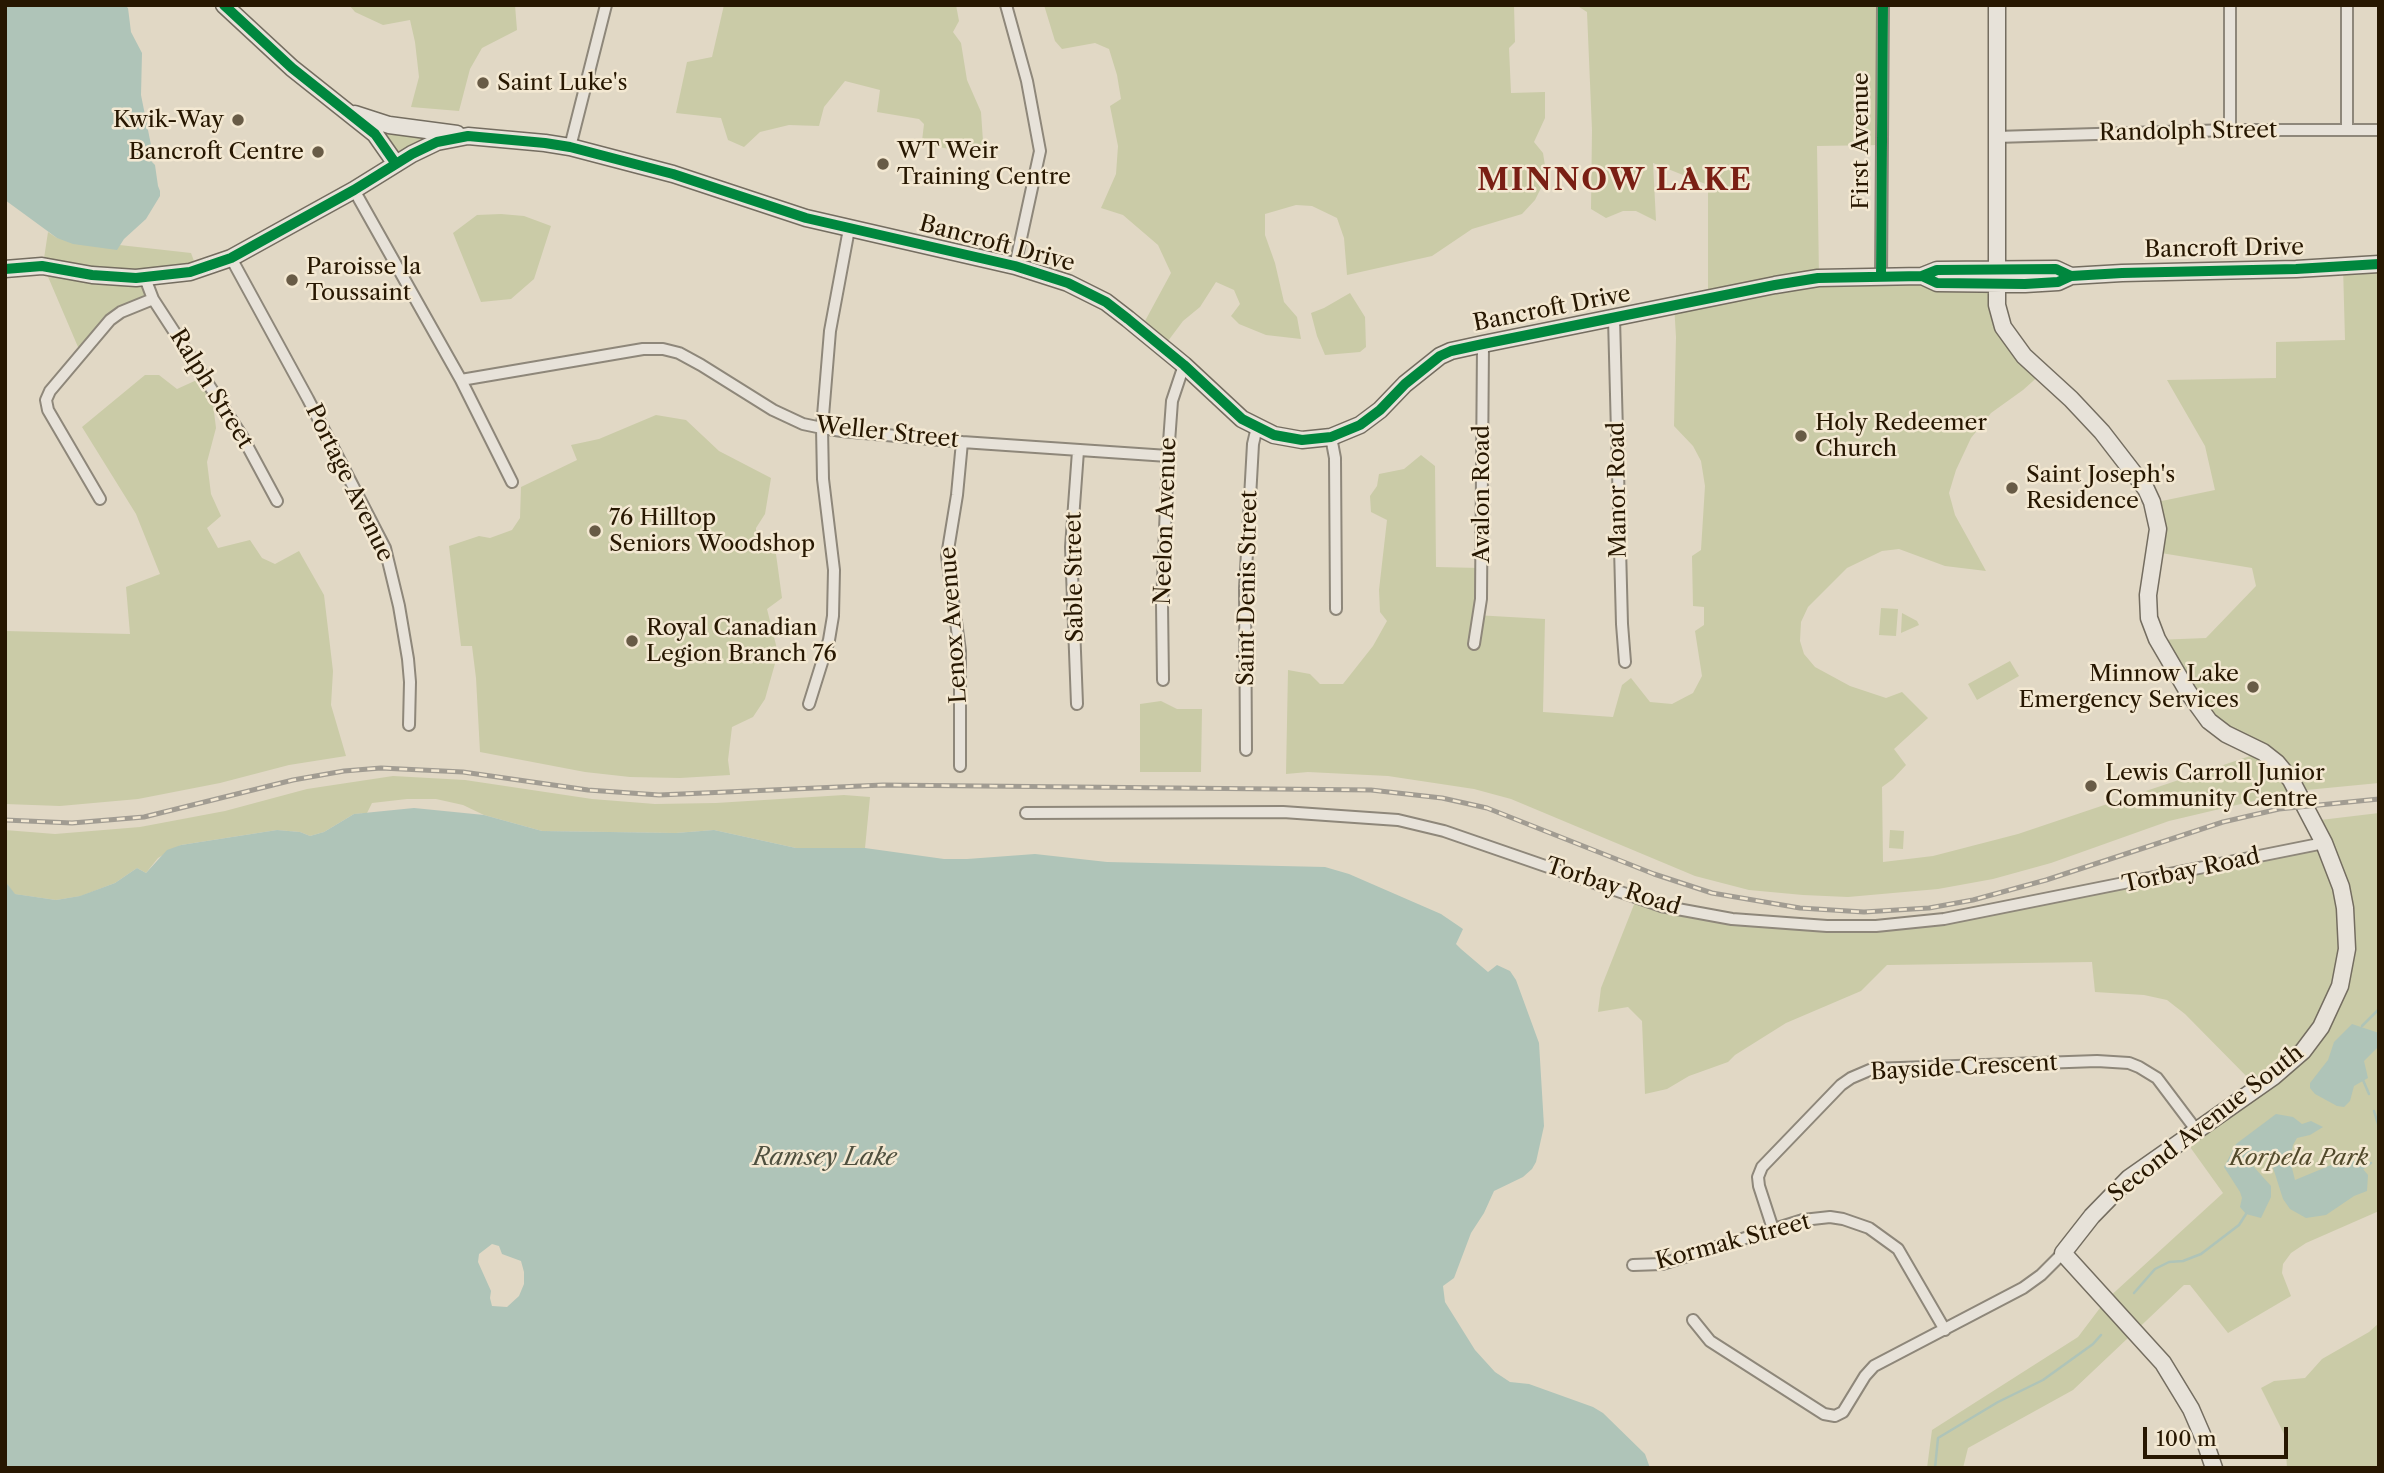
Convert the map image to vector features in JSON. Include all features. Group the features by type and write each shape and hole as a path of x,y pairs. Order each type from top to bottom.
{"main road":[{"path":"224,5 292,68 374,134 396,164"},
{"name":"Second Avenue South","path":"1997,5 1997,305 2008,337 2102,432 2135,472 2152,502 2158,537 2148,606 2152,628 2165,655 2208,721 2226,734 2263,752 2277,763 2296,789 2324,843 2341,887 2347,936 2343,973 2329,1013 2315,1036 2293,1060 2129,1178 2092,1216 2063,1254"},
{"path":"346,111 389,125 468,136"},
{"name":"Bancroft Drive","path":"5,269 43,265 92,275 145,278 190,272 231,258 354,190 424,147 450,138 468,136 570,147 702,182 785,212 1015,267 1068,283 1091,294 1128,319 1184,365 1228,408 1256,427 1288,439 1316,440 1331,437 1371,418 1405,384 1440,356 1451,351 1807,280 1922,276 1937,283 1998,276 2058,282 2071,276 2379,264"},
{"path":"2063,1254 2163,1363 2191,1409 2214,1468"}],"street":[{"path":"570,147 606,5"},
{"path":"1006,5 1027,81 1040,150 1015,267"},
{"name":"First Avenue","path":"1881,277 1883,5"},
{"path":"2230,5 2230,130"},
{"path":"2347,5 2347,130"},
{"name":"Randolph Street","path":"1996,136 2230,130 2379,130"},
{"path":"354,190 461,380 512,482"},
{"path":"809,704 829,640 833,617 834,570 823,479 822,428 830,331 849,229"},
{"name":"Portage Avenue","path":"231,258 385,548 397,595 408,659 409,725"},
{"name":"Ralph Street","path":"145,278 153,299 242,436 277,501"},
{"path":"100,499 48,410 46,400 50,391 110,320 121,312 153,299"},
{"name":"Manor Road","path":"1614,318 1625,662"},
{"name":"Avalon Road","path":"1474,644 1481,598 1483,344"},
{"name":"Weller Street","path":"461,380 643,349 663,349 701,365 790,419 822,428 962,442 1168,456"},
{"name":"Neelon Avenue","path":"1163,680 1162,604 1168,456 1172,401 1184,365"},
{"name":"Saint Denis Street","path":"1246,750 1245,588 1256,427"},
{"path":"1331,437 1335,458 1336,609"},
{"name":"Lenox Avenue","path":"960,766 960,652 947,556 962,442"},
{"name":"Sable Street","path":"1077,704 1071,547 1078,451"},
{"name":"Torbay Road","path":"1026,813 1283,812 1398,820 1444,831 1661,906 1732,919 1827,926 1876,926 1944,919 2324,843"},
{"name":"Bayside Crescent","path":"1773,1229 1759,1186 1758,1177 1762,1167 1841,1085 1872,1069 2098,1061 2129,1063 2157,1078 2197,1131"},
{"name":"Kormak Street","path":"1633,1265 1662,1264 1803,1220 1830,1217 1856,1222 1880,1234 1904,1258 1945,1331"},
{"name":"Second Avenue South","path":"1693,1320 1710,1341 1830,1416 1840,1415 1874,1366 1945,1331 2034,1281 2063,1254"}],"green space":[{"path":"349,5 515,5 517,30 482,48 470,69 459,111 411,107 419,77 410,20 383,25 355,12"},
{"path":"724,5 956,5 959,21 953,32 961,43 967,80 981,112 984,156 922,141 924,124 919,119 877,112 880,90 845,81 824,107 819,126 789,125 760,132 744,147 728,140 721,118 676,113 687,62 712,57"},
{"path":"1044,5 1514,5 1515,42 1509,48 1511,93 1545,92 1545,118 1534,142 1543,153 1546,172 1542,186 1535,200 1522,214 1472,229 1432,256 1347,275 1344,238 1337,218 1312,206 1296,205 1265,214 1265,235 1284,302 1297,317 1301,339 1266,335 1239,324 1231,316 1240,304 1234,290 1216,282 1200,307 1183,321 1168,341 1145,321 1171,273 1158,245 1123,215 1101,208 1116,174 1118,146 1110,106 1121,99 1109,49 1095,43 1062,49 1055,41"},
{"path":"1576,5 1882,5 1881,145 1817,146 1819,277 1997,284 1997,304 2042,373 1991,413 1971,438 1949,493 1955,515 1986,571 1945,566 1899,549 1882,551 1847,568 1808,607 1801,622 1800,641 1804,654 1815,667 1850,686 1886,698 1902,692 1928,718 1894,749 1906,765 1882,787 1883,862 1933,856 2018,834 2262,752 2225,735 2156,640 2206,638 2256,586 2252,568 2155,552 2152,503 2215,490 2205,446 2167,380 2276,378 2276,342 2345,340 2343,266 2379,263 2379,783 2296,791 2169,821 2051,863 1993,879 1938,889 1848,897 1749,890 1695,876 1511,799 1474,789 1388,776 1308,772 1286,774 1288,670 1310,674 1320,684 1343,684 1373,646 1387,621 1380,612 1379,590 1387,520 1371,512 1370,496 1377,486 1379,474 1404,469 1421,455 1435,466 1436,567 1480,568 1475,615 1545,619 1543,712 1613,717 1622,685 1631,678 1650,702 1672,704 1693,693 1702,676 1695,631 1704,625 1704,607 1693,606 1692,556 1701,550 1705,486 1701,461 1693,446 1674,426 1674,304 1708,297 1708,185 1653,163 1656,221 1636,211 1623,211 1606,218 1591,209 1592,130 1587,12"},
{"path":"389,124 467,135 397,163 375,133"},
{"path":"477,215 524,216 551,226 534,279 511,299 481,302 453,233"},
{"path":"48,232 57,238 191,253 197,269 144,277 152,298 132,306 81,354 43,265"},
{"path":"1350,293 1365,317 1366,347 1360,352 1325,355 1311,313"},
{"path":"145,375 159,375 177,389 199,379 212,396 216,428 207,462 211,494 221,516 207,528 218,548 250,540 262,558 275,564 299,551 324,595 333,671 331,705 346,756 289,765 220,783 138,799 60,806 5,804 5,631 130,634 126,587 160,574 136,514 82,427"},
{"path":"656,415 686,420 719,451 771,478 765,514 756,528 756,541 776,554 782,598 767,609 778,653 765,699 753,717 732,727 728,760 730,775 630,777 585,772 480,752 472,646 461,646 449,546 479,536 490,538 512,530 520,518 521,487 577,460 571,445 599,439"},
{"path":"1881,608 1898,609 1896,636 1879,635"},
{"path":"1902,613 1917,621 1919,625 1901,633"},
{"path":"2010,661 2019,676 1977,700 1968,684"},
{"path":"1161,701 1177,709 1202,709 1201,772 1140,772 1140,704"},
{"path":"393,776 465,780 592,799 655,804 844,795 870,797 865,848 796,848 714,830 676,833 542,831 484,815 463,805 436,799 407,799 372,803 367,813 354,814 324,832 310,836 300,832 277,830 181,845 158,858 146,873 137,868 115,883 81,896 56,900 14,894 5,881 5,830 55,834 140,827 225,811 307,789"},
{"name":"Korpela Park","path":"2379,813 2379,1211 2306,1243 2291,1253 2283,1264 2282,1273 2291,1296 2228,1333 2190,1285 2184,1285 2073,1390 1968,1448 1963,1468 1927,1468 1932,1430 2078,1337 2106,1300 2223,1193 2185,1140 2257,1087 2185,1014 2167,1000 2144,995 2095,992 2092,962 1887,965 1861,991 1786,1023 1728,1062 1689,1076 1667,1089 1645,1094 1642,1021 1628,1007 1598,1012 1601,988 1637,897 1774,923 1910,922 2322,843 2312,821"},
{"path":"1890,830 1904,831 1903,849 1889,848"},
{"path":"2379,1323 2379,1468 2287,1468 2285,1436 2261,1388 2274,1381 2305,1378 2322,1359 2369,1332"}],"water":[{"path":"5,5 124,5 128,8 131,32 142,53 141,95 151,145 151,161 155,165 160,196 146,219 124,239 117,250 73,244 57,238 5,200"},
{"name":"Ramsey Lake","path":"414,808 484,815 542,831 676,833 714,830 796,848 865,848 944,859 1035,854 1107,862 1325,867 1349,874 1441,914 1463,929 1456,944 1461,949 1488,972 1497,965 1510,971 1516,980 1539,1043 1544,1126 1532,1169 1523,1177 1494,1191 1471,1233 1454,1278 1443,1286 1445,1302 1475,1350 1495,1372 1510,1382 1529,1384 1603,1413 1645,1454 1650,1468 5,1468 5,881 15,894 56,900 80,896 115,883 137,868 146,873 167,850 181,845 277,830 300,832 310,836 324,832 354,814","holes":["492,1244 499,1246 502,1254 521,1261 524,1272 524,1284 519,1296 507,1307 492,1306 491,1291 478,1262 479,1254"]},
{"path":"2352,1024 2379,1033 2379,1046 2364,1061 2368,1078 2354,1086 2350,1101 2344,1107 2315,1094 2310,1083 2328,1060 2334,1042"},
{"path":"2276,1114 2293,1117 2302,1124 2311,1121 2323,1127 2310,1135 2297,1138 2293,1145 2290,1160 2295,1180 2336,1163 2352,1160 2368,1175 2367,1191 2354,1196 2326,1215 2306,1218 2290,1209 2283,1199 2269,1155 2260,1153 2252,1159 2253,1166 2271,1186 2271,1197 2261,1218 2246,1214 2240,1207 2240,1192 2224,1167 2236,1144"}],"waterway":[{"path":"2362,1026 2379,1009"},
{"path":"2363,1080 2369,1094"},
{"path":"2374,1111 2378,1124"},
{"path":"2363,1168 2371,1163"},
{"path":"2134,1293 2155,1269 2169,1262 2183,1261 2201,1254 2239,1225 2246,1214"},
{"path":"1935,1468 1938,1438 1998,1402 2043,1380 2093,1344 2101,1335"}],"railway":[{"path":"5,820 72,823 144,817 293,780 381,768 463,772 588,790 659,795 883,785 1371,790 1442,798 1487,808 1654,874 1712,893 1800,908 1864,912 1929,908 1973,900 2046,880 2223,822 2279,809 2379,799"}],"cycle path":[{"path":"224,5 292,68 375,134 396,164"},
{"path":"1881,277 1883,5"},
{"path":"5,269 42,266 92,275 136,278 190,272 231,258 437,142 468,136 545,143 673,174 806,218 1015,266 1068,283 1106,302 1128,319 1184,365 1242,419 1274,435 1302,440 1331,437 1360,425 1440,356 1483,344 1818,278 1922,276 1937,270 2056,269 2071,276"},
{"path":"1922,276 1937,283 2025,284 2058,282 2071,276 2122,273 2379,264"}],"place":[{"name":"Saint Luke's","path":"483,83"},
{"name":"Kwik-Way","path":"238,120"},
{"name":"Bancroft Centre","path":"318,152"},
{"name":"WT Weir Training Centre","path":"883,164"},
{"name":"Paroisse la Toussaint","path":"292,280"},
{"name":"Holy Redeemer Church","path":"1801,436"},
{"name":"Saint Joseph's Residence","path":"2012,488"},
{"name":"76 Hilltop Seniors Woodshop","path":"595,531"},
{"name":"Royal Canadian Legion Branch 76","path":"632,641"},
{"name":"Minnow Lake Emergency Services","path":"2253,687"},
{"name":"Lewis Carroll Junior Community Centre","path":"2091,786"}],"district":[{"name":"MINNOW LAKE","path":"1615,181"}]}
